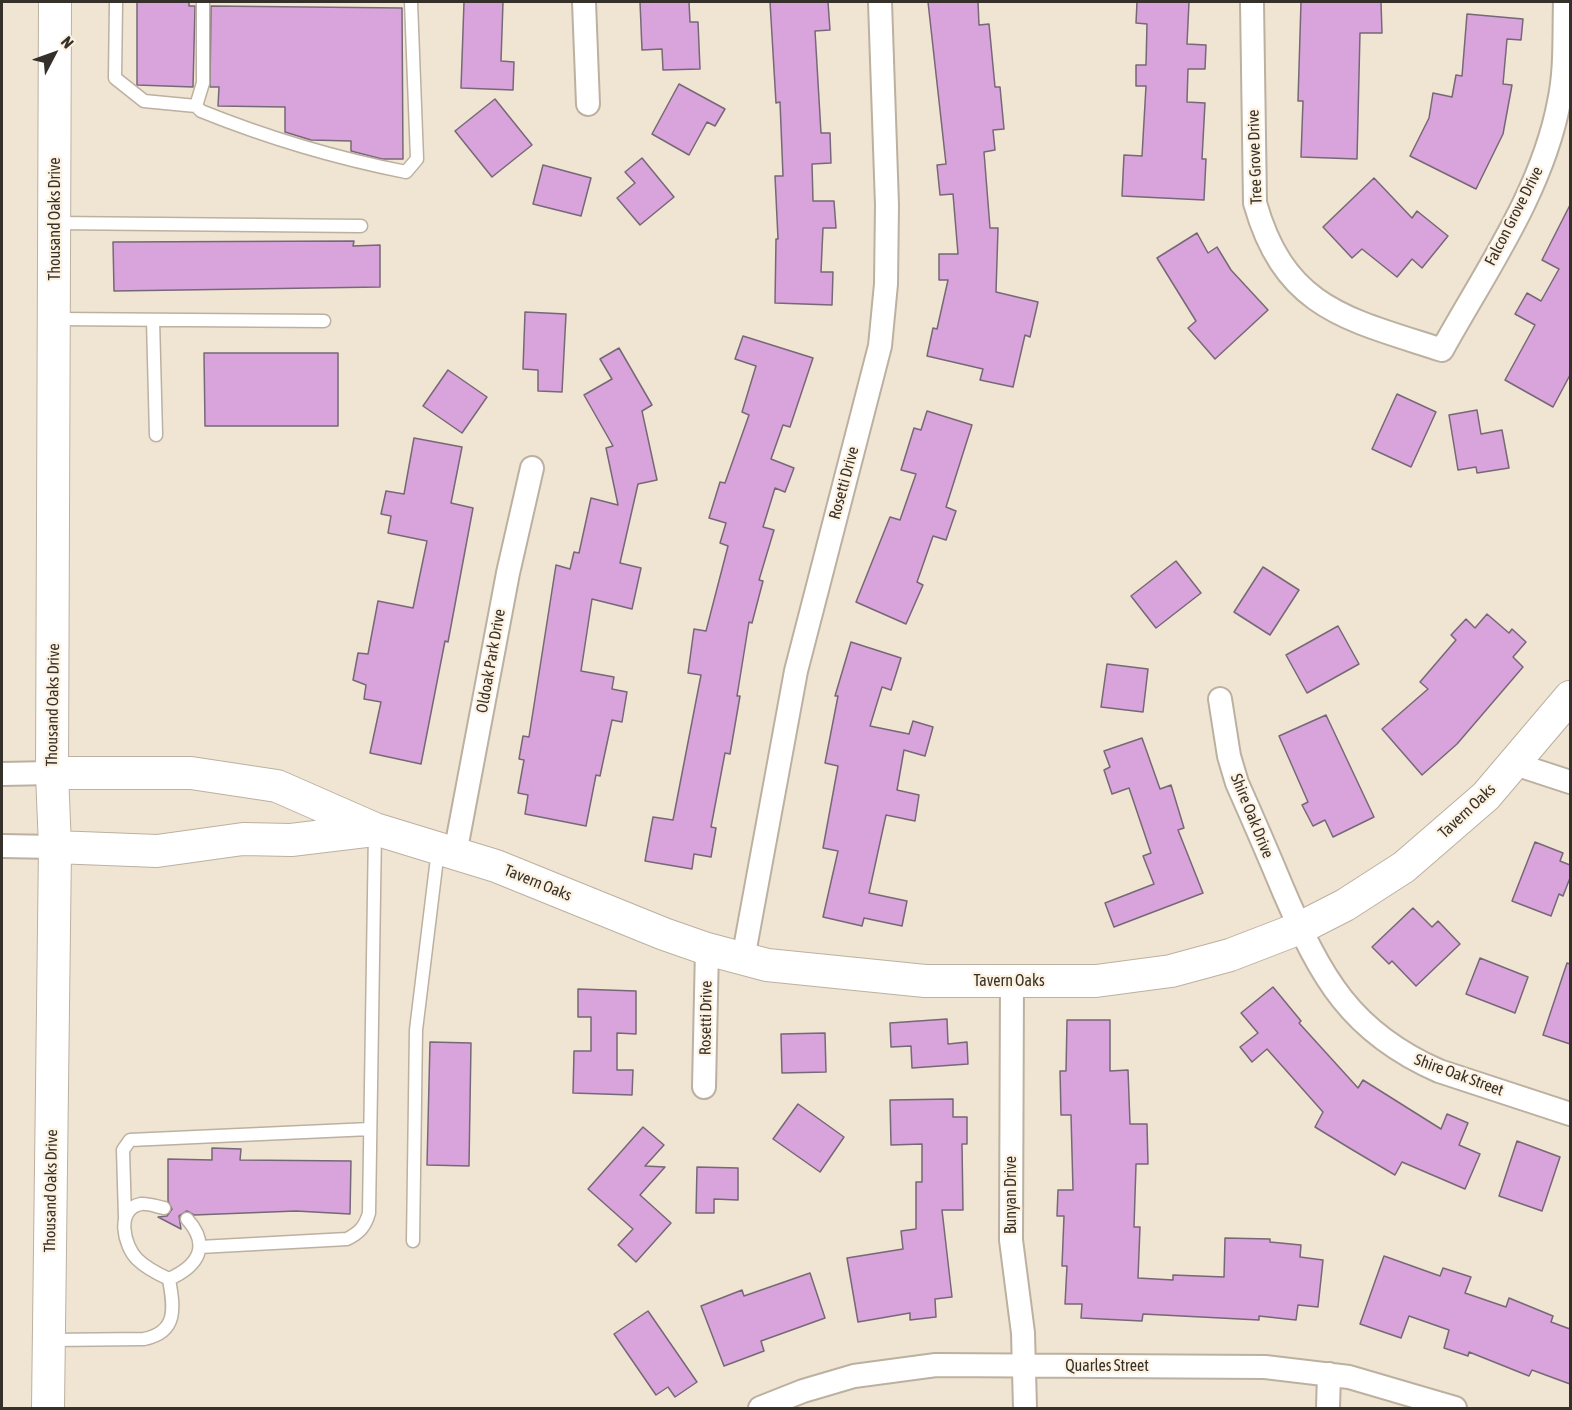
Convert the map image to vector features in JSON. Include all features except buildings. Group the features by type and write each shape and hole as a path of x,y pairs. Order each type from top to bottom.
{"street":[{"name":"Thousand Oaks Drive","path":"48,1408 55,847 52,773 55,2"},
{"path":"584,2 588,104"},
{"name":"Rosetti Drive","path":"743,959 796,671 880,346 886,284 887,205 880,2"},
{"name":"Tree Grove Drive","path":"1252,2 1255,203 1264,235 1280,264 1299,288 1326,307 1364,325 1442,350"},
{"name":"Falcon Grove Drive","path":"1442,350 1530,190 1544,157 1559,103 1564,68 1565,2"},
{"name":"Oldoak Park Drive","path":"447,852 532,468"},
{"name":"Tavern Oaks","path":"2,774 191,773 277,786 375,830 496,866 707,949 767,965 925,981 1096,981 1171,971 1230,955 1300,928 1345,905 1404,867 1486,796 1570,697"},
{"name":"Shire Oak Drive","path":"1220,699 1229,756 1237,783 1300,928"},
{"path":"1515,764 1570,782"},
{"name":"Tavern Oaks","path":"2,846 157,851 243,839 291,840 375,830"},
{"name":"Shire Oak Street","path":"1300,928 1314,959 1343,1002 1378,1037 1397,1050 1438,1071 1570,1114"},
{"name":"Rosetti Drive","path":"704,1087 707,949"},
{"name":"Bunyan Drive","path":"1012,981 1011,1240 1025,1365 1025,1408"},
{"name":"Quarles Street","path":"760,1408 802,1391 854,1376 936,1365 1265,1367 1349,1377 1455,1408"},
{"path":"1328,1408 1329,1374"}],"lane":[{"path":"116,2 115,78 144,101 196,106 201,111 255,133 346,160 406,172 417,159 411,2"},
{"path":"196,106 203,83 204,2"},
{"path":"55,223 361,226"},
{"path":"55,319 324,321"},
{"path":"153,320 156,435"},
{"path":"200,1247 347,1239 358,1234 369,1214 375,830"},
{"path":"413,1240 416,1030 447,852"},
{"path":"187,1219 194,1227 200,1247 195,1261 186,1272 169,1279 152,1271 136,1258 127,1243 123,1150 125,1144 135,1138 370,1129"},
{"path":"125,1218 131,1209 142,1204 164,1208"},
{"path":"49,1340 144,1340 156,1337 165,1331 173,1308 169,1279"}]}
